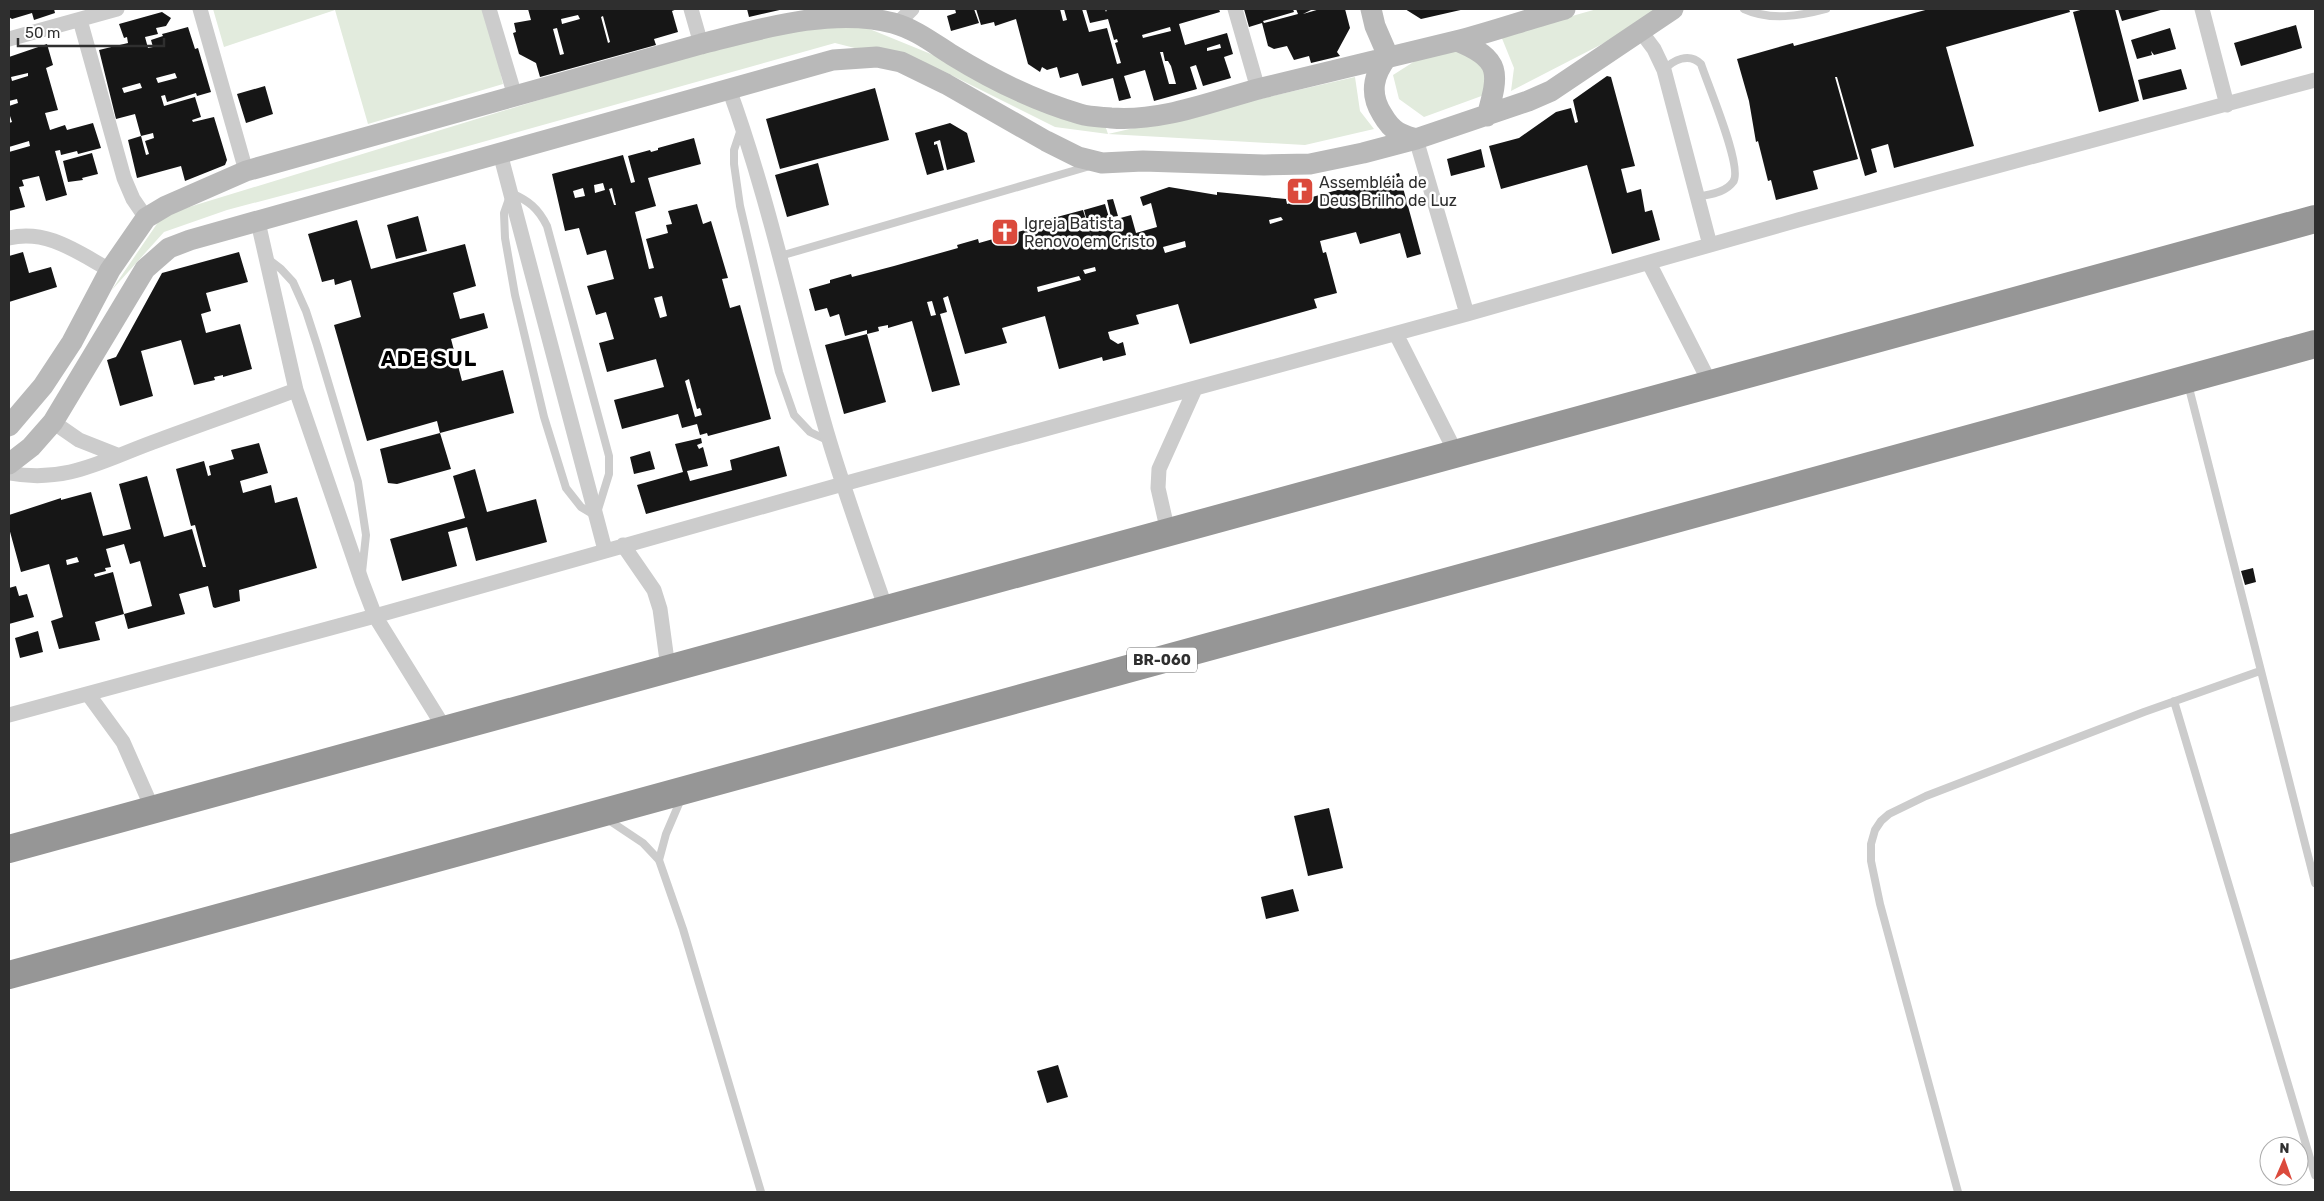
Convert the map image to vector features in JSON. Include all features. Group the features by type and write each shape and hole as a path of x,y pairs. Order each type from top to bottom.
{"highway":[{"path":"9,849 2315,219"},
{"name":"BR-060","path":"9,975 2315,344"}],"street":[{"path":"9,39 117,9"},
{"path":"200,9 246,171"},
{"path":"488,9 514,96"},
{"path":"690,9 701,44"},
{"path":"897,24 912,9"},
{"path":"1235,9 1258,89"},
{"path":"1371,9 1375,26 1388,56"},
{"path":"9,426 27,408 53,372 72,342 110,270 146,218 166,206 246,171 701,44 757,30 845,16 897,24 926,37 953,56 1022,91 1082,115 1134,119 1167,115 1258,89 1388,56 1457,41 1527,14 1565,9"},
{"path":"9,464 31,447 54,422 145,269 169,248 190,240 833,60 877,56 901,62 946,84 1078,157 1102,162 1310,164 1363,154 1416,139 1487,116 1550,91 1673,9"},
{"path":"2202,9 2228,105"},
{"path":"80,20 124,178 133,199 146,218"},
{"path":"1639,30 1654,49 1664,70 1710,245"},
{"path":"1457,41 1484,53 1494,67 1495,80 1487,116"},
{"path":"1388,56 1381,66 1373,85 1376,103 1388,123 1397,132 1416,139"},
{"path":"9,715 375,616 843,484 1396,334 1710,245 2315,80"},
{"path":"729,89 742,125 780,256 830,442 886,608"},
{"path":"1416,139 1467,314"},
{"path":"500,153 605,550"},
{"path":"258,222 268,259 296,390 362,582 375,616 445,729"},
{"path":"9,238 20,235 41,236 110,270"},
{"path":"1649,263 1711,385"},
{"path":"1396,334 1456,453"},
{"path":"1168,532 1158,488 1159,469 1195,389"},
{"path":"9,473 33,477 67,474 89,468 118,455 296,390"},
{"path":"54,422 79,440 118,455"},
{"path":"623,545 645,574 656,594 668,668"},
{"path":"88,694 123,742 153,810"}],"lane":[{"path":"1744,9 1774,17 1826,9"},
{"path":"1664,70 1675,60 1686,58 1697,60 1701,64 1733,155 1737,176 1734,181 1721,191 1698,197"},
{"path":"742,125 734,150 740,206 779,372 794,415 810,432 830,442"},
{"path":"780,256 1102,162"},
{"path":"511,193 528,200 539,210 547,226 609,456 609,474 596,516 581,507 566,488 544,416 515,295 504,238 504,213 511,193"},
{"path":"268,259 293,282 306,311 358,482 366,536 362,582"},
{"path":"2187,379 2315,883"},
{"path":"1958,1192 1878,896 1871,861 1871,844 1875,830 1889,814 1926,796 2174,701 2260,671"},
{"path":"2174,701 2315,1175"},
{"path":"659,860 666,834 684,790"},
{"path":"599,814 643,843 659,860 683,929 761,1192"}],"shaded area":[{"path":"213,9 486,9 503,84 368,124 335,10 224,47"},
{"path":"1597,9 1670,9 1511,91 1514,68 1501,36"},
{"path":"845,19 1105,125 1108,134 1055,127 941,70 835,43 447,152 227,210 164,232 111,291 163,215 745,37"},
{"path":"1463,48 1483,62 1487,94 1424,117 1399,99 1393,75 1426,54"},
{"path":"1355,77 1360,111 1374,129 1305,145 1108,134"}],"building":[{"path":"10,9 54,9 55,13 34,20 32,13 12,19 9,17"},
{"path":"528,9 677,9 672,11 678,32 654,39 656,45 540,77 536,63 519,54 513,33 516,32 514,23 531,20","holes":["578,15 580,19 562,24 561,19","603,16 610,42 608,43 601,17","557,28 564,54 560,55 553,29"]},
{"path":"747,9 784,9 749,17"},
{"path":"955,9 974,9 979,23 951,31 947,16 956,13"},
{"path":"976,9 1060,9 1063,21 1067,20 1064,9 1082,9 1089,32 1107,28 1117,64 1121,63 1115,43 1118,42 1117,39 1114,40 1108,19 1090,23 1086,9 1105,9 1106,12 1107,9 1219,9 1220,12 1179,24 1185,45 1227,33 1233,54 1224,57 1231,78 1203,86 1196,65 1190,67 1197,89 1154,101 1145,70 1124,76 1131,98 1119,101 1113,78 1082,86 1078,73 1060,78 1057,67 1047,70 1042,67 1040,72 1028,64 1016,19 995,26 994,22 981,25","holes":["1170,27 1171,31 1143,38 1142,35","1220,44 1221,48 1207,51 1207,48","1160,52 1163,52 1165,61 1168,61 1171,66 1176,84 1169,84"]},
{"path":"1244,9 1293,9 1294,12 1263,21 1264,23 1298,14 1296,9 1313,9 1303,14 1320,9 1345,9 1350,28 1337,52 1340,56 1311,63 1309,56 1294,60 1287,46 1274,49 1268,46 1262,23 1249,27"},
{"path":"1405,9 1465,9 1421,19"},
{"path":"1929,9 2069,9 2070,12 1946,47 1974,146 1894,168 1888,144 1871,149 1877,172 1865,176 1837,77 1835,77 1858,159 1813,171 1818,189 1776,200 1771,180 1768,181 1758,141 1756,142 1749,101 1737,59 1793,43 1794,46"},
{"path":"2084,9 2115,9 2139,101 2099,112 2073,12"},
{"path":"2118,9 2164,9 2122,21"},
{"path":"162,12 171,18 166,26 156,28 158,34 145,37 148,48 153,47 151,40 163,36 162,34 188,27 195,49 198,48 211,92 197,96 196,93 167,102 165,95 161,96 164,106 195,97 201,117 192,120 193,122 214,117 227,160 225,165 185,181 181,166 137,178 128,140 141,136 135,114 116,119 99,50 128,43 127,37 124,38 119,24","holes":["175,73 177,78 158,83 156,78","140,83 142,88 124,93 122,88","153,133 154,138 145,141 149,154 146,155 141,136"]},
{"path":"2296,25 2302,48 2241,66 2234,43"},
{"path":"2170,28 2176,49 2154,55 2151,51 2152,55 2137,59 2131,40"},
{"path":"47,44 53,65 46,68 58,110 45,113 50,130 65,125 67,130 93,123 101,148 78,154 77,151 61,155 60,150 55,151 67,195 46,201 39,176 22,180 24,186 19,187 25,207 9,211 9,152 30,146 29,141 9,147 9,123 12,122 9,117 9,106 18,103 17,99 9,101 9,57","holes":["28,73 28,76 12,81 11,77"]},
{"path":"2181,69 2187,89 2143,100 2138,80"},
{"path":"1607,76 1611,77 1635,166 1621,169 1627,193 1641,189 1645,212 1652,210 1660,240 1612,254 1587,165 1501,189 1489,146 1519,138 1556,112 1571,108 1575,123 1578,122 1573,100"},
{"path":"265,86 273,114 246,123 237,94"},
{"path":"875,88 889,140 780,169 766,119"},
{"path":"950,123 967,133 975,162 947,170 940,140 934,142 934,145 937,144 944,170 927,175 915,133"},
{"path":"694,138 701,164 648,178 656,206 635,212 649,269 654,268 646,239 668,233 666,225 672,224 668,211 697,204 703,224 711,221 728,278 722,279 730,308 740,305 771,419 708,436 707,433 700,435 697,424 682,428 678,414 622,429 614,400 664,387 656,359 607,372 599,343 614,339 606,312 596,315 587,286 614,279 606,250 587,255 579,228 565,231 552,174 623,155 631,183 635,182 628,156 650,150 651,152 658,150 658,148","holes":["603,183 605,190 595,193 594,185","583,188 585,196 575,198 573,191","612,188 616,205 614,205 609,189","662,296 667,316 660,318 654,298","689,379 697,409 700,408 702,415 695,417 685,381"]},
{"path":"1481,149 1485,167 1451,176 1447,159"},
{"path":"92,153 98,174 82,178 83,180 68,182 63,161"},
{"path":"818,163 829,205 787,217 775,175"},
{"path":"1399,173 1421,254 1407,258 1400,233 1360,244 1356,232 1320,241 1323,253 1326,252 1337,293 1314,299 1317,308 1190,344 1178,304 1136,315 1139,324 1108,332 1110,339 1118,344 1123,342 1126,355 1103,361 1102,357 1059,369 1045,316 1002,328 1007,343 965,354 948,296 943,298 947,312 940,314 960,385 932,392 912,321 888,328 888,325 878,327 879,331 867,334 867,330 845,336 839,314 830,317 827,308 815,311 809,289 851,274 852,277 958,248 957,245 978,239 979,243 1043,225 1042,221 1083,210 1091,236 1084,210 1105,204 1110,221 1131,215 1136,233 1157,227 1151,203 1143,206 1140,197 1169,187 1217,195 1217,192 1286,199 1287,204","holes":["1281,217 1283,220 1270,224 1269,220","1185,241 1186,247 1165,253 1163,247","1095,267 1096,271 1085,274 1083,270","1079,276 1081,280 1038,292 1037,287","932,301 936,315 931,316 927,302"]},
{"path":"1113,199 1118,216 1111,217 1107,200"},
{"path":"418,216 427,251 396,259 387,225"},
{"path":"357,220 371,269 465,244 476,286 453,293 460,319 484,313 488,328 451,339 462,381 503,370 514,413 440,433 437,421 367,441 334,325 361,317 351,280 335,285 334,279 322,282 308,234"},
{"path":"23,252 29,273 51,267 57,287 9,302 9,256"},
{"path":"239,252 248,282 206,293 211,311 201,314 206,333 240,324 252,369 223,377 223,375 214,377 215,380 194,385 181,340 141,351 153,396 120,406 107,360 116,357 162,273"},
{"path":"867,334 886,402 844,414 825,345"},
{"path":"440,433 451,469 397,484 388,483 380,449"},
{"path":"701,438 702,443 697,445 699,449 703,447 708,466 687,471 690,481 732,470 730,460 779,446 787,476 646,514 637,485 683,472 675,444"},
{"path":"259,443 268,473 240,481 243,493 271,485 275,503 297,497 317,568 239,590 240,601 215,608 213,607 208,586 179,594 185,614 128,629 124,614 95,622 100,640 59,649 51,621 63,617 49,564 21,572 9,528 9,515 61,498 61,500 91,492 103,536 131,529 119,484 147,476 164,537 192,529 203,567 206,567 195,525 191,526 176,469 204,461 208,476 211,475 209,466 234,459 231,450","holes":["124,544 130,564 140,561 152,606 124,614 113,572 95,577 94,574 106,571 105,568 111,567 106,549","77,557 79,562 67,565 66,560"]},
{"path":"650,451 655,469 634,474 630,457"},
{"path":"475,469 487,512 536,499 547,542 476,561 467,527 448,532 457,566 402,581 390,539 465,518 453,476"},
{"path":"2253,568 2256,582 2245,585 2241,571"},
{"path":"16,586 19,596 27,594 34,617 9,624 9,588"},
{"path":"38,631 43,652 20,658 15,638"},
{"path":"1329,808 1343,868 1308,876 1294,816"},
{"path":"1293,889 1299,911 1266,919 1261,897"},
{"path":"1058,1065 1068,1097 1047,1103 1037,1071"}],"place":[{"name":"Assembléia de Deus Brilho de Luz","path":"1300,191"},
{"name":"Igreja Batista Renovo em Cristo","path":"1005,232"}],"district":[{"name":"ADE SUL","path":"429,358"}]}
